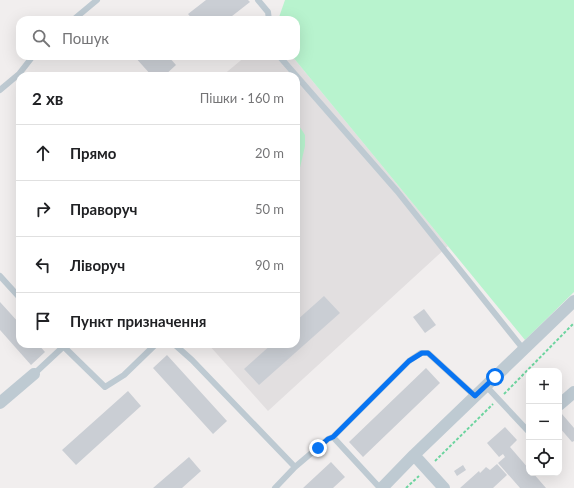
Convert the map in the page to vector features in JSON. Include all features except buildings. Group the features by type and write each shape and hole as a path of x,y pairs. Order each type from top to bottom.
{"street":[{"path":"381,488 574,301"},
{"path":"0,403 34,374"},
{"path":"560,404 574,392"},
{"path":"414,455 444,488"}],"lane":[{"path":"78,16 96,0"},
{"path":"258,0 268,12 268,16"},
{"path":"21,72 31,60"},
{"path":"282,60 293,72"},
{"path":"0,90 16,77"},
{"path":"300,80 397,191 524,350"},
{"path":"0,276 16,294"},
{"path":"34,374 60,348"},
{"path":"64,348 105,387 124,375 152,348"},
{"path":"178,348 192,360 295,467"},
{"path":"275,488 295,467 328,439 333,437 409,361 422,353 428,353 475,396"},
{"path":"486,386 526,429"},
{"path":"333,437 381,488"}],"path":[{"path":"406,488 498,400 574,323"}],"shaded area":[{"path":"241,60 295,60 448,246 268,411 212,348 300,348 300,72 227,72"}],"green space":[{"path":"285,0 574,0 574,292 525,340 295,60 300,60 300,16 279,16"},
{"path":"300,127 305,135 305,146 300,168"}],"route":[{"path":"318,448 328,439 333,437 409,361 422,353 428,353 475,396 495,377"}]}
